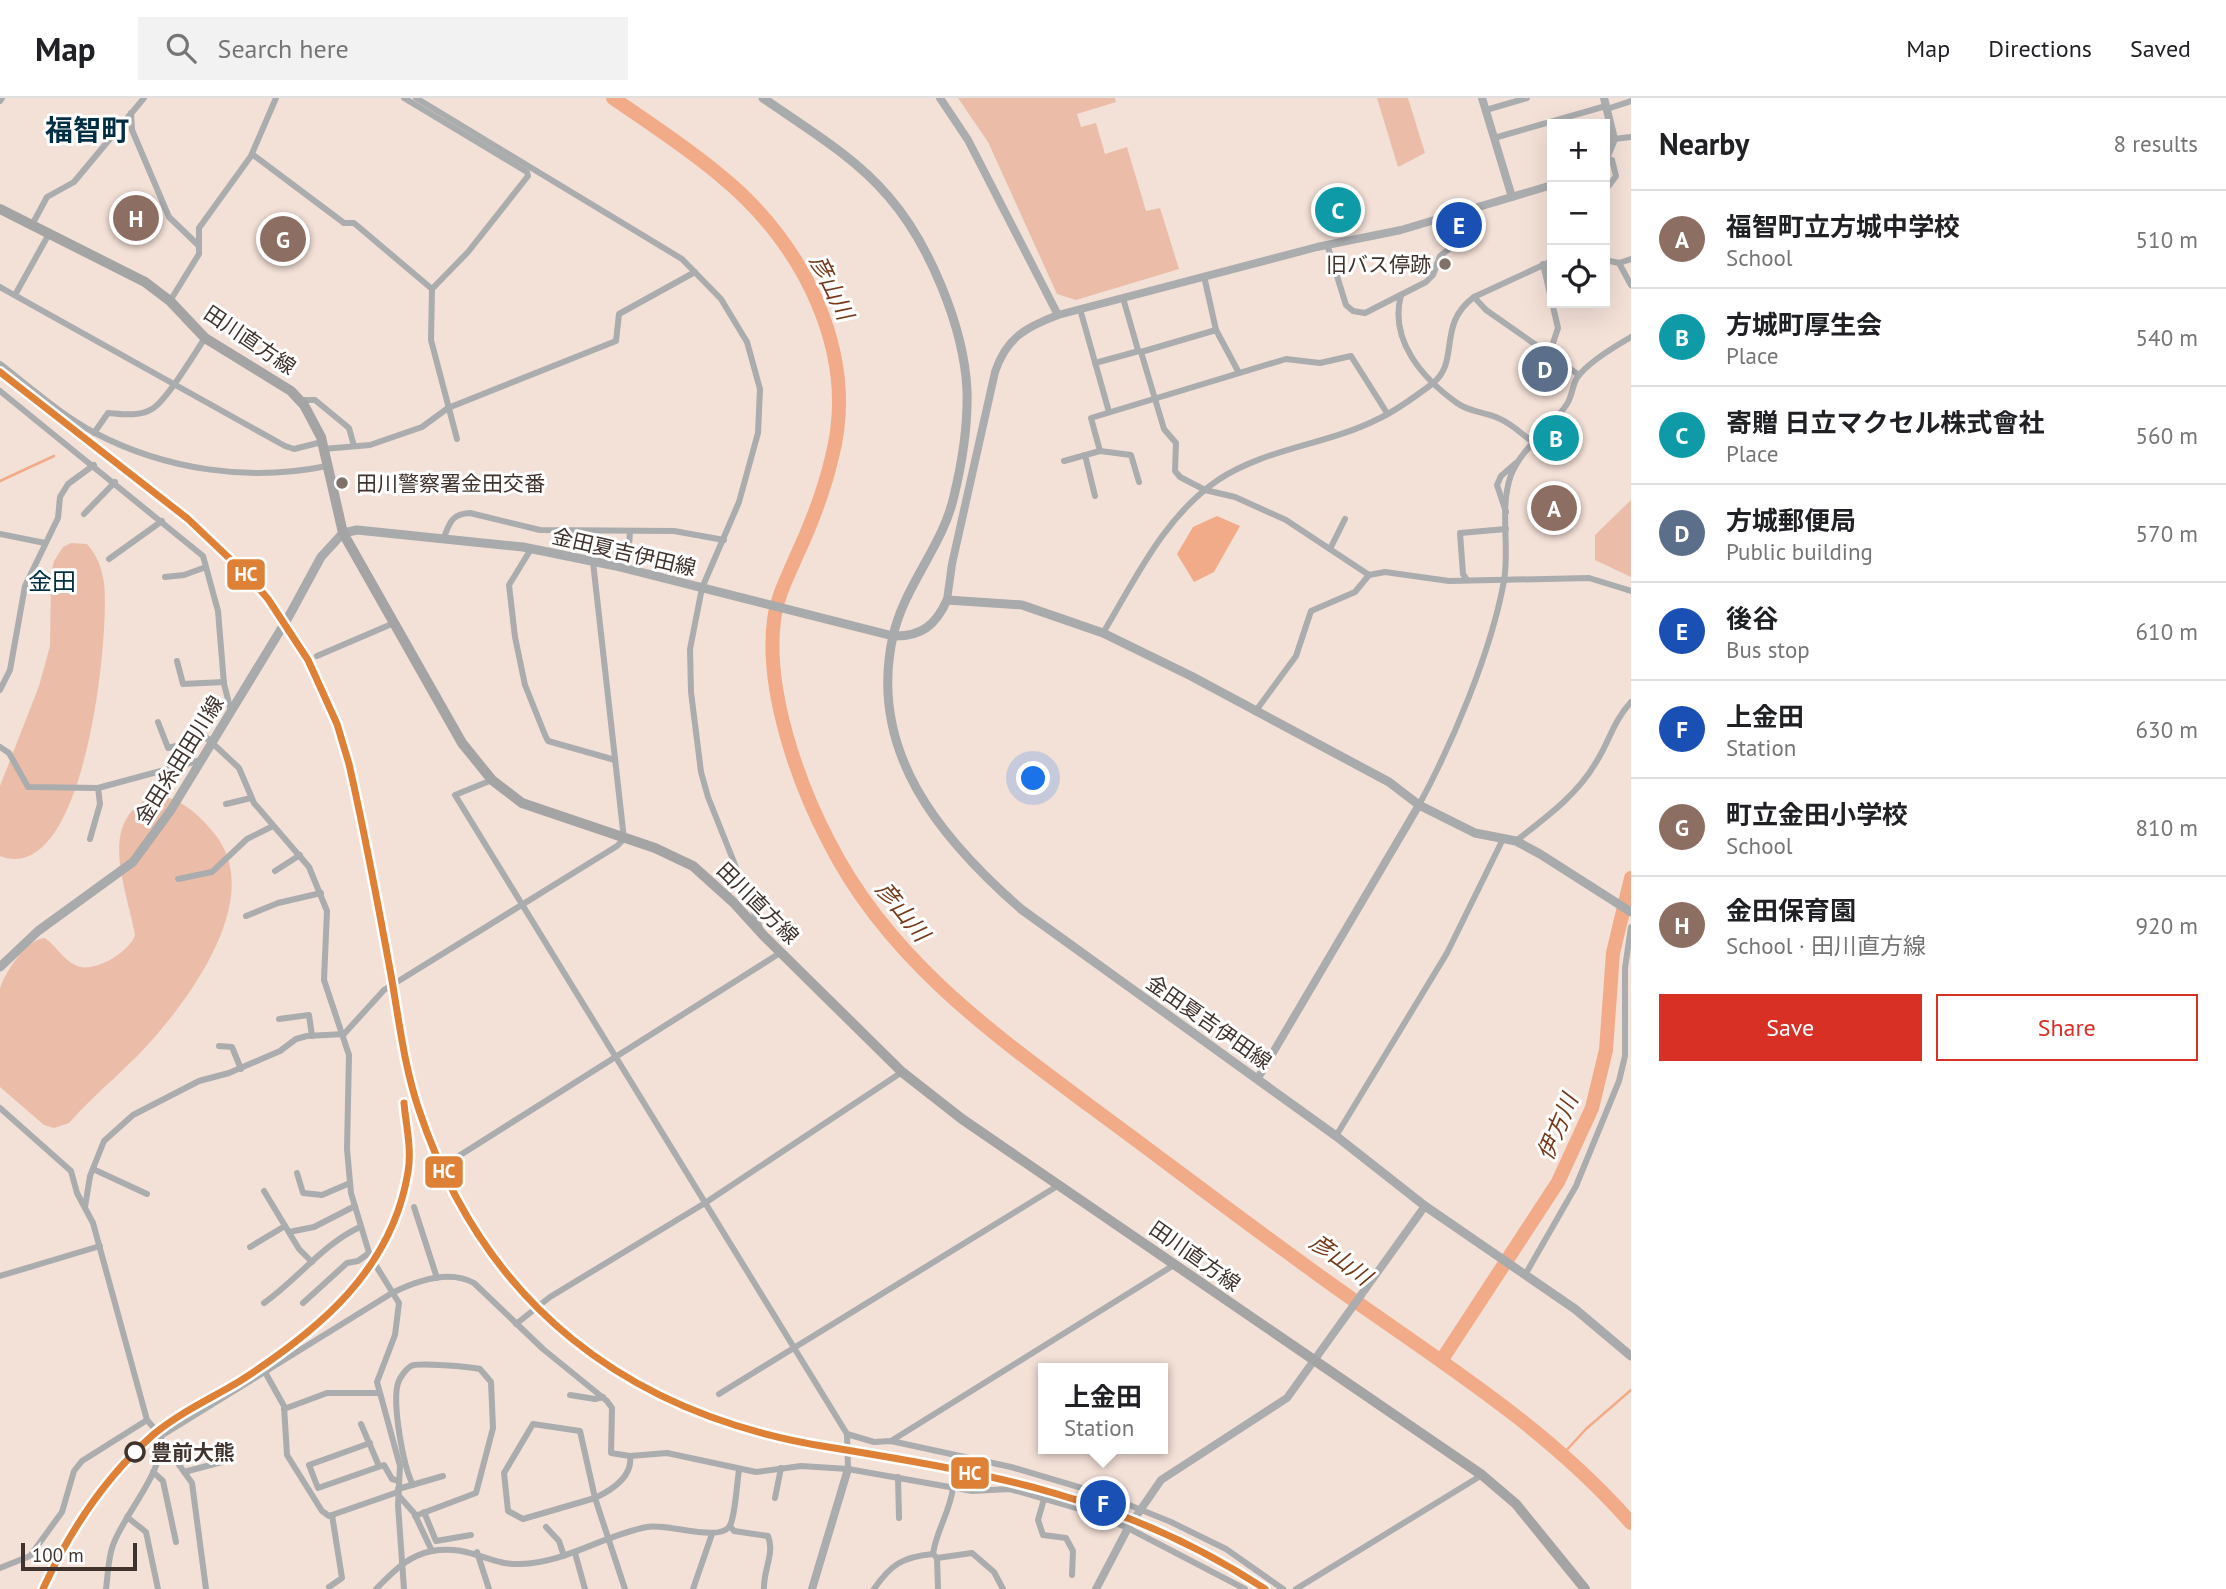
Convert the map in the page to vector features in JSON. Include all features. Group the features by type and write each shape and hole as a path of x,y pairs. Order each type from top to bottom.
{"main road":[{"name":"金田夏吉伊田線","path":"763,98 846,157 888,195 919,240 930,262 958,339 967,388 967,411 954,495 942,530 888,634 889,685 898,745 914,788 942,831 977,870 1021,909 1258,1078 1425,1206 1575,1309 1631,1356"},
{"name":"田川直方線","path":"0,209 33,223 145,282 170,301 205,338 300,400 323,445 343,533 462,743 492,780 523,803 655,848 693,866 733,902 762,935 902,1072 962,1119 1482,1475 1516,1504 1585,1589"},
{"name":"金田夏吉伊田線","path":"343,533 358,530 444,537 531,549 618,567 888,634 907,636 932,625 947,600"},
{"name":"金田糸田田川線","path":"0,967 38,931 132,862 172,810 278,635 321,557 343,533"},
{"path":"947,600 1022,605 1103,633 1191,676 1389,782 1419,805 1475,833 1516,841 1631,912"}],"street":[{"path":"33,223 47,197 74,181 144,98"},
{"path":"170,301 199,254 199,228 252,155 276,98"},
{"path":"404,98 682,259 735,318 755,363 760,389 758,433 739,502 706,589 690,649 692,719 701,772 762,935"},
{"path":"416,98 527,172 528,176 468,252 432,289 431,340 457,439"},
{"path":"940,98 968,139 1058,315"},
{"path":"1482,98 1512,197"},
{"path":"1486,110 1527,98"},
{"path":"1494,138 1606,104 1631,101"},
{"path":"1606,104 1614,139 1610,150"},
{"path":"131,113 132,130 169,217 198,245"},
{"path":"1614,139 1631,137"},
{"path":"252,155 344,223 354,223 432,289"},
{"path":"1610,160 1616,176 1610,184"},
{"path":"947,600 957,541 1000,357 1017,335 1031,325 1058,315 1327,244 1401,230 1547,186"},
{"path":"1327,244 1346,305 1353,311 1364,313 1430,279 1440,256 1472,231 1470,210"},
{"path":"15,295 50,232"},
{"path":"1610,261 1619,263 1631,259"},
{"path":"1103,633 1161,536 1175,518 1205,490 1248,465 1379,419 1434,383 1447,365 1453,323 1474,297 1547,263"},
{"path":"1619,263 1631,285"},
{"path":"1543,264 1558,328 1549,355"},
{"path":"0,287 294,449 323,445 370,445 422,427 448,408 616,341 619,314 695,272"},
{"path":"1204,276 1216,330 1238,371"},
{"path":"1401,295 1397,321 1402,342 1434,383 1458,404 1499,418 1534,443"},
{"path":"1474,297 1486,310 1579,375"},
{"path":"1124,298 1164,429 1176,443 1175,471 1180,477 1205,490 1235,498 1286,520 1368,575"},
{"path":"1080,309 1109,412"},
{"path":"1095,363 1216,330"},
{"path":"1507,514 1497,485 1501,475 1521,458 1569,401 1579,375 1631,337"},
{"path":"94,433 108,413 138,414 152,409 205,338"},
{"path":"1100,451 1091,418 1233,376 1238,371 1286,359 1320,363 1351,356 1387,413"},
{"path":"0,364 94,433 144,454 217,471 280,474 327,466"},
{"path":"0,391 203,556 218,611 224,682 231,711"},
{"path":"300,400 315,400 349,428 354,446"},
{"path":"1064,461 1100,451 1131,455 1139,482"},
{"path":"1085,455 1095,496"},
{"path":"1258,1078 1438,769 1492,626 1504,580 1509,482 1521,458"},
{"path":"0,690 10,670 25,586 58,518 60,497 68,484 94,465"},
{"path":"84,514 115,482"},
{"path":"444,537 452,517 458,513 479,514 540,530 674,531 724,540"},
{"path":"1330,549 1345,519"},
{"path":"109,559 162,521"},
{"path":"1467,580 1463,574 1460,533 1506,529"},
{"path":"618,567 629,546 630,531"},
{"path":"0,534 46,543"},
{"path":"531,549 509,585 525,685 548,741 615,760"},
{"path":"85,1207 93,1169 104,1141 133,1115 199,1081 241,1069 280,1051 296,1039 344,1034 384,990 522,906 624,839 593,562"},
{"path":"164,577 184,575 206,567"},
{"path":"1255,712 1296,656 1311,611 1355,592 1368,575 1385,572 1467,580 1589,578 1631,591"},
{"path":"317,656 394,623"},
{"path":"177,661 183,684 189,687 224,682"},
{"path":"1516,841 1571,795 1594,767 1610,731 1631,702"},
{"path":"158,722 168,748 207,738 239,768 251,798 313,873 327,911 324,980 349,1055 347,1119 350,1183 369,1253 399,1303 396,1335 378,1375 379,1393 393,1431 400,1466 398,1489 404,1589"},
{"path":"0,747 9,753 28,787 98,788 201,760"},
{"path":"492,780 467,787 455,795 847,1434 848,1469 813,1589"},
{"path":"90,839 100,804 98,788"},
{"path":"226,804 251,798"},
{"path":"178,879 212,872 247,839 273,826"},
{"path":"1336,1136 1447,953 1503,839"},
{"path":"275,871 300,855"},
{"path":"246,916 278,903 321,893"},
{"path":"1522,1273 1576,1186 1619,1081 1625,1056 1625,968 1631,927"},
{"path":"454,1158 780,953"},
{"path":"279,1019 309,1016 312,1036"},
{"path":"219,1046 232,1047 241,1069"},
{"path":"516,1324 550,1297 705,1203 902,1072"},
{"path":"0,1108 71,1171 100,1246 147,1420 192,1483 206,1589"},
{"path":"93,1169 147,1194"},
{"path":"297,1173 303,1193 322,1195 350,1183"},
{"path":"719,1394 1059,1185"},
{"path":"264,1191 287,1229 312,1262"},
{"path":"250,1247 287,1229 314,1227 355,1206"},
{"path":"1096,1589 1128,1528 1161,1480 1287,1398 1315,1363 1425,1206"},
{"path":"414,1207 437,1278"},
{"path":"264,1303 290,1284 341,1236 360,1227"},
{"path":"0,1276 100,1246"},
{"path":"303,1303 347,1263 358,1261 369,1253"},
{"path":"891,1441 1174,1265"},
{"path":"107,1589 112,1547 153,1472 162,1438 391,1293 437,1278 463,1277 474,1283 516,1324 603,1397 612,1408 611,1452 630,1456 667,1453 756,1472 801,1466 848,1469 972,1491 1010,1489 1128,1528 1245,1589"},
{"path":"413,1485 408,1476 398,1423 398,1384 403,1374 412,1365 422,1362 481,1369 491,1382 493,1428 476,1493 415,1516"},
{"path":"265,1372 284,1409 287,1455 322,1511 332,1515 398,1489 443,1476"},
{"path":"284,1409 327,1393 379,1393"},
{"path":"570,1395 595,1399 603,1397"},
{"path":"0,1568 30,1556 62,1512 74,1471 82,1461 147,1420"},
{"path":"360,1424 379,1466"},
{"path":"625,1589 595,1498 580,1431 533,1424 504,1472 508,1511 523,1519 595,1498 611,1490 628,1474 630,1456"},
{"path":"847,1434 874,1442 891,1441 1011,1467 1102,1494 1171,1522 1226,1549 1283,1589"},
{"path":"370,1443 309,1465 318,1488 384,1465 415,1516 432,1551"},
{"path":"184,1472 222,1462"},
{"path":"775,1498 781,1468"},
{"path":"739,1470 730,1526 734,1531 768,1536 771,1552 764,1572 764,1589"},
{"path":"153,1472 163,1481 176,1542"},
{"path":"1296,1589 1482,1475"},
{"path":"898,1477 899,1518"},
{"path":"938,1589 935,1539 951,1506 953,1488"},
{"path":"1044,1499 1039,1528 1043,1535 1066,1538 1073,1551 1072,1575"},
{"path":"424,1513 436,1542 471,1535"},
{"path":"329,1587 342,1578 332,1515"},
{"path":"127,1517 146,1532 158,1589"},
{"path":"376,1589 401,1564 432,1551 477,1552 509,1564 564,1556 648,1527 669,1525 712,1535 730,1526"},
{"path":"546,1527 559,1541 564,1556"},
{"path":"694,1589 712,1535"},
{"path":"477,1552 489,1589"},
{"path":"575,1553 585,1589"},
{"path":"874,1589 885,1573 907,1556 972,1553 994,1572 1003,1589"}],"shaded area":[{"path":"958,98 1115,98 1116,102 1077,114 1081,127 1096,123 1105,154 1127,147 1146,211 1160,208 1179,269 1076,300 1057,294 988,142"},
{"path":"1377,98 1408,98 1425,153 1398,167"},
{"path":"1332,199 1333,203 1337,202 1346,231 1332,234 1325,227 1320,228 1313,207"},
{"path":"1631,500 1631,577 1595,560 1595,535"},
{"path":"1217,516 1240,526 1214,572 1194,582 1177,554 1193,527"},
{"path":"71,543 87,544 91,548 99,562 104,583 102,651 86,750 72,797 53,834 29,856 0,856 0,786 39,686 50,646 51,573 54,561 63,547"},
{"path":"154,796 172,799 195,813 214,833 227,857 232,882 229,910 220,937 191,989 149,1044 69,1123 54,1128 44,1125 0,1087 0,989 6,974 24,950 38,940 45,938 67,959 82,967 91,967 110,960 132,942 135,935 122,877 120,838 125,821 136,807"}],"waterway":[{"name":"彦山川","path":"613,98 696,156 751,204 777,234 800,267 818,303 830,340 838,379 838,418 832,457 817,508 775,612 772,647 774,675 786,734 817,818 853,883 880,921 910,956 978,1020 1276,1244 1529,1426 1599,1489 1631,1523"},
{"path":"0,481 54,456"},
{"name":"伊方川","path":"1441,1361 1558,1182 1592,1108 1606,1050 1613,953 1631,878"},
{"path":"1563,1454 1586,1429 1631,1390"}],"transit line":[{"name":"HC","path":"0,372 188,519 250,578 268,599 308,660 337,724 349,764 406,1060 419,1110 447,1179 482,1240 524,1294 573,1340 628,1378 689,1408 756,1431 1001,1479 1055,1493 1160,1531 1212,1557 1265,1589"},
{"name":"HC","path":"43,1589 77,1525 104,1486 136,1451 174,1419 240,1381 297,1341 348,1294 369,1268 386,1239 399,1207 408,1172 409,1146 404,1103"}],"place":[{"name":"寄贈 日立マクセル株式會社","path":"1338,210"},
{"name":"金田保育園","path":"136,218"},
{"name":"後谷","path":"1459,225"},
{"name":"町立金田小学校","path":"283,239"},
{"name":"旧バス停跡","path":"1445,264"},
{"name":"方城郵便局","path":"1545,369"},
{"name":"方城町厚生会","path":"1556,438"},
{"name":"田川警察署金田交番","path":"342,483"},
{"name":"福智町立方城中学校","path":"1554,508"},
{"name":"豊前大熊","path":"135,1452"},
{"name":"上金田","path":"1103,1503"}],"district":[{"name":"福智町","path":"87,129"},
{"name":"金田","path":"52,581"}]}
